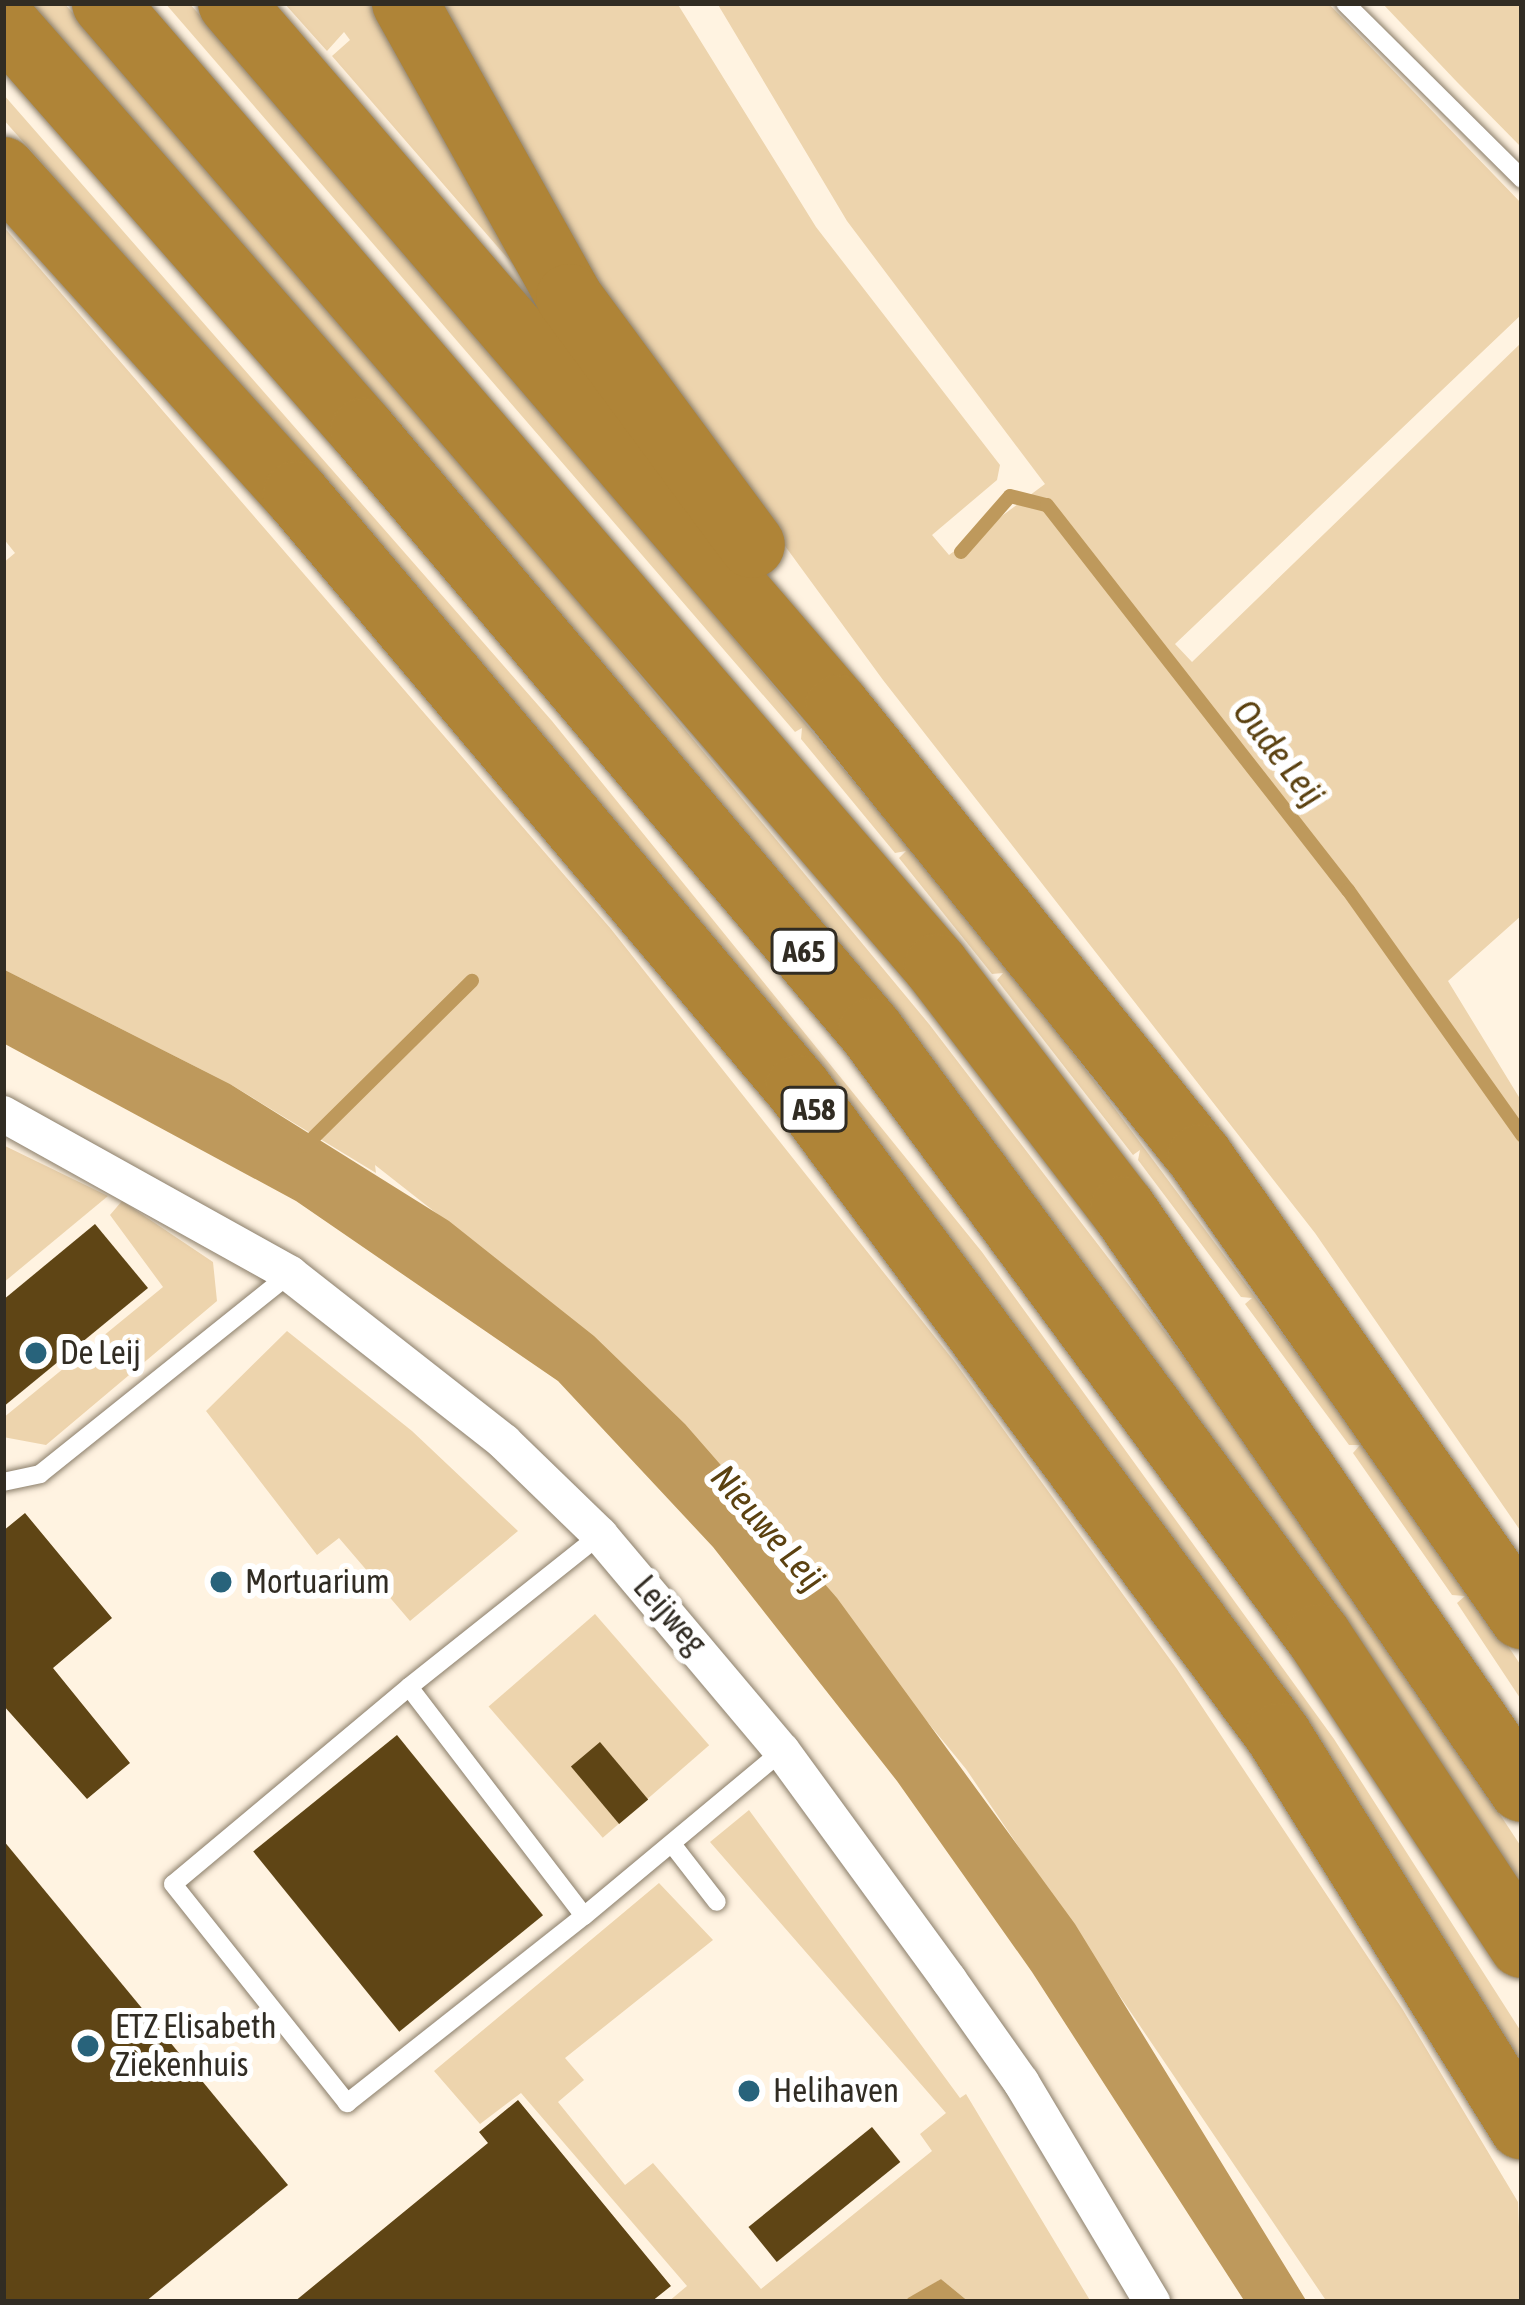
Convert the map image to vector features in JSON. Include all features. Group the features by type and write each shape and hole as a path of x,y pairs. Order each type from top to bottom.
{"highway":[{"name":"A65","path":"105,3 937,967 1123,1209 1522,1789"},
{"path":"231,3 838,708 1201,1157 1522,1616"},
{"path":"405,3 569,297 763,560 838,708"},
{"name":"A65","path":"3,21 363,430 871,1031 1319,1637 1522,1945"},
{"name":"A58","path":"3,170 296,494 798,1088 1279,1736 1522,2127"}],"street":[{"name":"Leijweg","path":"3,1114 290,1274 503,1442 600,1535 782,1751 1021,2081 1152,2302"}],"lane":[{"path":"1345,3 1522,179"},
{"path":"3,1482 40,1474 290,1274"},
{"path":"600,1535 173,1884 347,2103 584,1916 782,1751"},
{"path":"409,1687 584,1916"},
{"path":"672,1844 717,1902"}],"shaded area":[{"path":"25,3 64,3 377,358 929,1024 1188,1362 1419,1691 1522,1848 1522,1893 1287,1540 1053,1222"},
{"path":"165,3 189,3 408,250 1004,960 1446,1553 1522,1667 1522,1701 1457,1603 1465,1596 1452,1595 1353,1453 1360,1445 1349,1445 1245,1304 1252,1298 1241,1297 1138,1160 1140,1150 1133,1155 997,980 1003,973 992,974 899,858 906,851 895,853 801,739 802,728 795,732"},
{"path":"284,3 390,3 549,306 332,56 350,40 344,32 327,51"},
{"path":"439,3 677,3 816,227 1000,465 997,480 932,535 949,555 1045,484 847,221 717,3 1328,3 1522,204 1522,314 1175,644 1192,662 1522,342 1522,915 1448,981 1522,1102 1522,1533 1315,1233 883,680 676,397 578,256"},
{"path":"1382,3 1522,3 1522,148 1457,82"},
{"path":"3,94 552,721 982,1252 1334,1739 1522,2033 1522,2072 367,532 3,119"},
{"path":"3,226 611,929 954,1361 1177,1669 1403,2010 1518,2202 1522,2302 1327,2302 966,1769 696,1440 552,1304 375,1165 376,1173 230,1084 3,969 3,563 15,553 3,538"},
{"path":"3,1145 108,1196 3,1283"},
{"path":"122,1201 213,1262 217,1301 46,1445 3,1437 3,1418 163,1287 110,1215"},
{"path":"287,1331 412,1431 518,1531 410,1621 339,1538 317,1555 206,1411"},
{"path":"595,1614 709,1745 603,1838 489,1707"},
{"path":"749,1810 960,2098 966,2094 1091,2302 969,2302 941,2279 905,2302 668,2302 687,2286 521,2093 480,2124 434,2071 659,1883 713,1940 565,2058 584,2080 558,2102 625,2185 653,2163 761,2289 932,2151 920,2134 946,2113 710,1842"}],"water":[{"name":"Nieuwe Leij","path":"3,969 230,1084 449,1221 594,1336 685,1424 837,1598 1075,1924 1307,2302 1245,2302 1032,1972 897,1781 713,1547 558,1381 296,1201 3,1043"},
{"path":"941,2279 969,2302 905,2302 908,2298"}],"building":[{"name":"De Leij","path":"95,1224 148,1288 3,1407 3,1300"},
{"path":"25,1513 112,1618 53,1668 130,1763 87,1799 3,1705 3,1531"},
{"path":"397,1735 543,1915 399,2032 253,1851"},
{"path":"600,1742 648,1799 619,1824 571,1766"},
{"name":"ETZ Elisabeth Ziekenhuis","path":"3,1840 288,2185 145,2302 3,2302"},
{"path":"518,2100 671,2286 651,2302 294,2302 488,2143 479,2132"},
{"path":"872,2127 900,2162 777,2262 748,2227"}],"waterway":[{"name":"Oude Leij","path":"961,552 1010,496 1047,505 1348,890 1522,1135"},
{"name":"Oude Leij","path":"305,1146 472,981"}],"place":[{"name":"De Leij","path":"36,1353"},
{"name":"Mortuarium","path":"221,1582"},
{"name":"ETZ Elisabeth Ziekenhuis","path":"88,2046"},
{"name":"Helihaven","path":"749,2091"}]}
